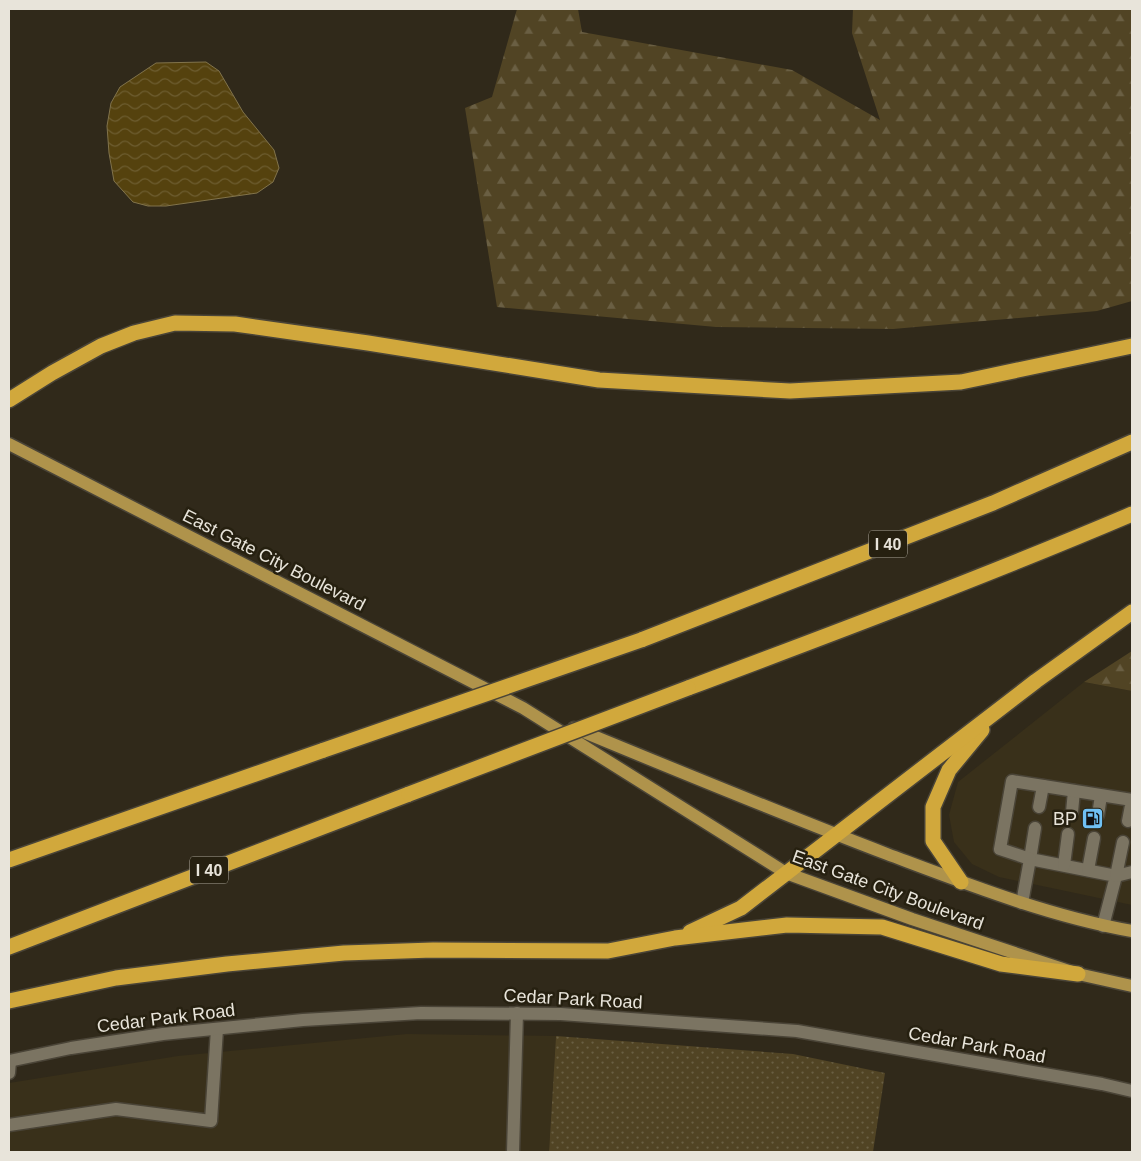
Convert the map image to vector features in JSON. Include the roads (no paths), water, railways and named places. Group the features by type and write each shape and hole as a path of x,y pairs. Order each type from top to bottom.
{"highway":[{"path":"9,400 100,346 134,333 175,323 236,324 599,380 790,391 961,382 1132,346"},
{"name":"I 40","path":"9,860 641,640 993,503 1132,442"},
{"name":"I 40","path":"9,947 908,605 1050,549 1132,514"},
{"path":"675,938 741,908 835,834 1132,612"},
{"path":"961,882 933,841 933,807 949,770 999,710"},
{"path":"9,1001 116,978 227,964 344,953 433,950 608,951 675,938 787,924 882,926 1001,964 1078,974"}],"main road":[{"name":"East Gate City Boulevard","path":"9,444 523,708 786,873 912,919 1078,974 1132,986"},
{"name":"East Gate City Boulevard","path":"523,708 835,834 961,882 1022,903 1104,926 1132,931"}],"street":[{"path":"1128,821 1132,800 1012,781 1000,849 1030,859 1116,876 1132,872"},
{"path":"1039,807 1043,786"},
{"path":"1072,812 1074,791"},
{"path":"1098,815 1101,796"},
{"path":"1022,903 1036,828"},
{"path":"1064,865 1068,834"},
{"path":"1088,870 1094,838"},
{"path":"1104,926 1123,842"},
{"path":"513,1152 517,1013"},
{"name":"Cedar Park Road","path":"9,1065 71,1048 163,1034 303,1020 401,1014 561,1014 797,1031 1092,1082 1132,1091"},
{"path":"9,1125 116,1109 210,1121 217,1029"}],"water":[{"path":"206,62 219,71 243,112 274,150 279,168 273,182 257,193 166,206 148,206 133,202 114,181 107,126 111,103 120,87 156,63"}],"place":[{"name":"BP","path":"1093,819"}]}
